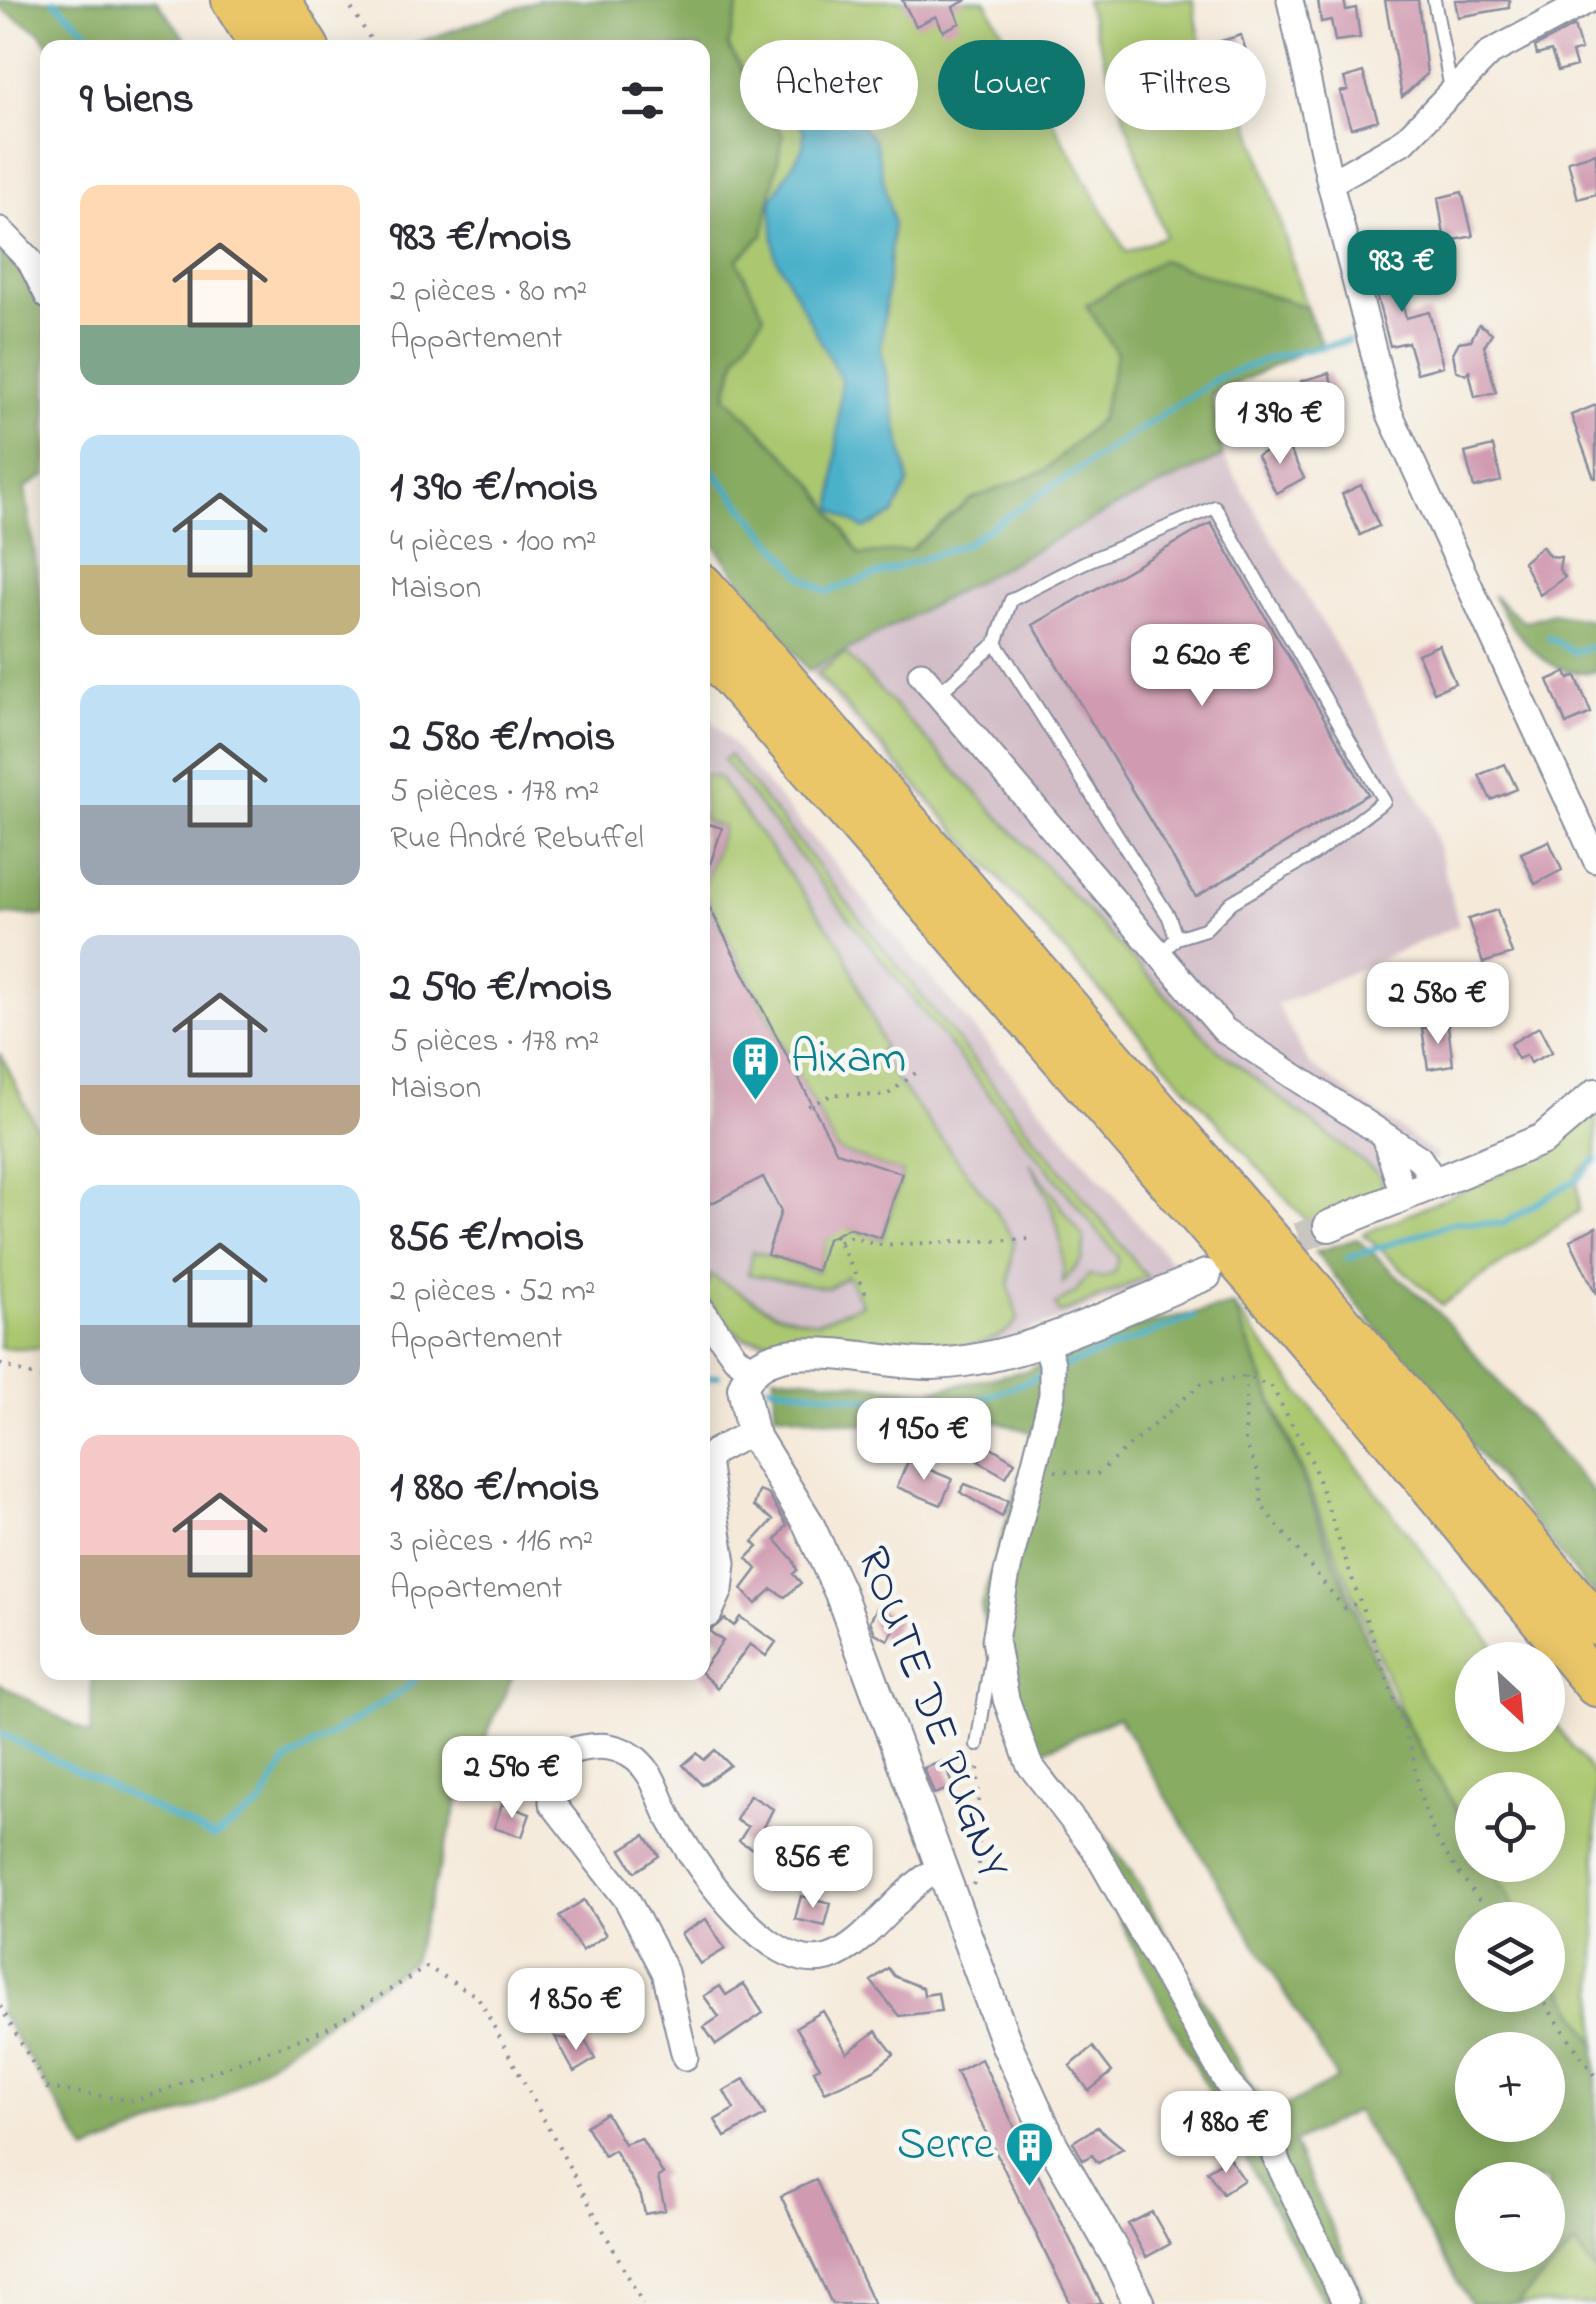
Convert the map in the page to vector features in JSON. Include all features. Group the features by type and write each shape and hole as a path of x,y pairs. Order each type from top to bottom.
{"highway":[{"path":"233,0 258,40"},
{"path":"278,0 303,40"},
{"path":"710,594 1392,1380 1596,1624"},
{"path":"710,652 1371,1412 1596,1685"}],"street":[{"path":"1290,0 1330,183 1390,412 1596,860"},
{"path":"1330,183 1404,141 1490,53 1588,0"},
{"path":"0,230 30,261 40,280"},
{"path":"930,684 1167,947 1224,1030 1419,1158 1437,1184"},
{"path":"1329,1226 1544,1139 1596,1094"},
{"path":"1384,1136 1404,1197"},
{"path":"710,1321 736,1358 752,1370 784,1353 930,1364 1049,1362 1206,1275"},
{"path":"1049,1362 1036,1468 1007,1573 995,1640 1006,1699 1028,1764 1094,1848 1228,2084 1254,2112 1346,2304"},
{"name":"ROUTE DE PUGNY","path":"752,1370 744,1388 752,1432 822,1551 1031,2102 1139,2304"},
{"path":"710,1457 752,1432"},
{"path":"710,1480 723,1562 720,1590 710,1612"},
{"path":"685,2057 666,1972 626,1898 552,1804 552,1777 564,1753 588,1745 613,1746 637,1760 656,1784 671,1823 706,1874 770,1944 800,1959 828,1958 850,1944 921,1877 941,1868"}],"lane":[{"path":"1434,0 1450,90"},
{"path":"930,684 996,644 1011,600 1083,563 1215,507 1384,801 1314,854 1232,902 1205,929 1167,947 1169,918 996,644"},
{"path":"978,1746 995,1640"}],"path":[{"path":"346,0 371,40"},
{"path":"808,1106 834,1094 886,1096 918,1071"},
{"path":"835,1235 866,1294"},
{"path":"839,1242 850,1237 878,1245 1034,1239"},
{"path":"0,1364 40,1378"},
{"path":"1036,1468 1097,1474 1201,1384 1246,1376 1272,1387 1312,1462 1413,1756 1420,1805 1443,1854 1479,1902"},
{"path":"1246,1376 1245,1442 1259,1474 1262,1506 1344,1608 1360,1602"},
{"path":"975,1900 973,1885 979,1869 978,1746"},
{"path":"0,2006 47,2088 136,2101 324,2030 427,1967 478,1997 642,2304"},
{"path":"1551,2012 1596,2078"}],"shaded area":[{"path":"1223,456 1375,712 1430,818 1459,925 1277,1005 1309,1064 1439,1157 1362,1204 1309,1224 808,671 1116,507"},
{"path":"710,717 1181,1274 991,1344 917,1353 742,1342 720,1324 710,1310"}],"green space":[{"path":"0,0 156,0 187,40 46,40 41,33 0,8"},
{"path":"538,0 740,0 728,46 740,65 740,130 780,130 783,135 763,235 737,260 764,315 737,356 726,396 814,484 860,555 910,550 971,499 1045,471 1101,418 1117,353 1086,305 1161,260 1306,307 1321,343 1212,395 1223,456 1116,507 808,671 710,538 710,40 426,40"},
{"path":"740,0 985,0 1007,40 938,40 938,130 1058,130 1126,252 1165,236 1129,130 1252,130 1306,307 1161,260 1087,305 1117,353 1101,418 1045,472 971,499 910,550 860,555 814,484 726,396 737,356 763,315 737,260 783,135 780,130 918,130 918,40 740,40 740,65 728,46"},
{"path":"1085,0 1193,0 1200,40 1105,40 1105,59"},
{"path":"0,227 40,286 40,479 25,488 40,592 40,916 0,915"},
{"path":"1492,595 1524,622 1552,613 1596,621 1596,671 1562,669 1547,661 1521,637"},
{"path":"845,653 1216,1048 1381,1176 1381,1192 1309,1224 817,674"},
{"path":"729,755 1147,1277 1060,1314 1055,1305 1075,1293 1088,1275 1102,1278 1114,1273 1118,1257 723,760"},
{"path":"710,776 718,777 842,946 883,1045 878,1056 992,1205 1014,1241 1009,1286 1018,1319 999,1336 933,1350 744,1338 722,1321 710,1303 710,1275 776,1313 817,1322 862,1304 847,1276 828,1288 748,1274 753,1251 817,1272 827,1239 846,1227 882,1239 903,1173 838,1151 710,904 710,868 723,828 710,823"},
{"path":"0,1053 40,1135 40,1348 0,1348"},
{"path":"1596,1114 1596,1159 1577,1173 1579,1211 1442,1305 1363,1234 1526,1163"},
{"path":"1030,1163 1084,1238 1082,1259 1063,1283 1056,1221"},
{"path":"1357,1239 1440,1314 1596,1496 1596,1599 1315,1252"},
{"path":"1233,1305 1491,1642 1455,1642 1455,1752 1565,1752 1565,1737 1596,1778 1596,2045 1565,1992 1565,1902 1512,1902 1500,1882 1565,1882 1565,1772 1455,1772 1455,1807 1407,1724"},
{"path":"1233,1305 1389,1695 1455,1807 1455,1882 1500,1882 1512,1902 1455,1902 1455,2012 1565,2012 1565,1992 1596,2045 1596,2274 1575,2245 1565,2255 1565,2162 1455,2162 1455,2272 1548,2272 1516,2304 1471,2304 1356,2111 1293,2143 1367,2304 1325,2304 1168,2016 994,1669 981,1605 1034,1433 990,1419 897,1429 775,1413 774,1375 929,1391 1029,1370 1107,1333","holes":["1118,1717 1337,2079 1272,2113 1251,2086 1129,1868 1040,1752"]},
{"path":"92,1680 511,1680 461,1793 412,1961 214,2101 87,2152 0,2013 0,1684 91,1735"},
{"path":"1575,2244 1596,2274 1596,2304 1516,2304 1547,2272 1565,2272 1565,2254"}],"water":[{"path":"804,130 865,130 875,140 893,223 881,350 909,482 893,515 864,529 833,509 841,380 775,255 771,201 803,147"}],"building":[{"path":"902,0 967,0 953,7 960,23 943,31 936,16 916,26"},
{"path":"1318,0 1344,0 1346,10 1356,8 1360,38 1335,41 1331,20 1321,22"},
{"path":"1385,0 1418,0 1427,74 1402,97"},
{"path":"1455,0 1509,0 1509,8 1458,17"},
{"path":"1574,26 1581,50 1572,53 1576,66 1558,71 1551,51 1537,55 1535,47"},
{"path":"1363,72 1378,120 1351,128 1340,92 1348,90 1344,78"},
{"path":"1596,153 1596,194 1578,199 1568,161"},
{"path":"1462,192 1473,236 1445,242 1438,198"},
{"path":"1388,248 1406,318 1429,312 1443,366 1417,373 1408,342 1390,346 1365,253"},
{"path":"1479,324 1492,333 1484,346 1496,392 1475,397 1469,371 1466,375 1456,370 1453,353 1459,342 1471,340"},
{"path":"1329,373 1339,407 1310,415 1301,381"},
{"path":"1596,405 1596,478 1594,478 1571,415"},
{"path":"1285,441 1304,478 1276,493 1257,456"},
{"path":"1493,446 1501,481 1474,488 1465,453"},
{"path":"1361,485 1379,526 1360,535 1342,494"},
{"path":"1211,523 1368,794 1196,897 1033,625"},
{"path":"1542,546 1549,556 1561,557 1559,569 1565,577 1540,595 1523,562"},
{"path":"1439,645 1455,683 1434,692 1418,654"},
{"path":"1566,672 1569,679 1576,676 1591,713 1566,724 1548,680"},
{"path":"1505,764 1517,789 1491,800 1479,775"},
{"path":"710,824 722,828 710,865"},
{"path":"1549,841 1562,870 1535,884 1521,853"},
{"name":"Aixam","path":"710,908 837,1152 902,1173 881,1238 849,1228 827,1239 817,1271 767,1255 781,1211 763,1177 710,1204"},
{"path":"1497,910 1512,954 1483,963 1468,919"},
{"path":"1448,1025 1453,1065 1428,1069 1422,1028"},
{"path":"1539,1027 1552,1052 1530,1063 1526,1055 1518,1059 1510,1044"},
{"path":"1596,1227 1596,1294 1570,1240"},
{"path":"991,1447 1015,1462 1006,1477 978,1461"},
{"path":"908,1461 952,1479 941,1505 897,1487"},
{"path":"965,1484 1008,1501 1002,1517 960,1492"},
{"path":"759,1491 768,1494 787,1525 776,1540 793,1560 797,1570 793,1574 801,1583 785,1597 772,1589 756,1604 742,1589 757,1569 747,1558 758,1547 753,1542 773,1520 754,1506"},
{"path":"877,1608 899,1620 888,1640 875,1633 870,1621"},
{"path":"740,1617 776,1642 766,1656 750,1644 717,1688 708,1680 710,1659 723,1641 710,1630 725,1619 734,1626"},
{"path":"715,1750 730,1765 702,1785 683,1765 697,1753 704,1760"},
{"path":"944,1761 954,1787 934,1794 924,1768"},
{"path":"750,1795 773,1809 753,1849 739,1841 748,1827 736,1820"},
{"path":"502,1804 530,1814 522,1837 494,1828"},
{"path":"852,1833 869,1863 856,1870 838,1841"},
{"path":"645,1835 659,1856 635,1872 621,1850"},
{"path":"801,1896 831,1903 825,1926 795,1919"},
{"path":"584,1900 606,1935 582,1951 559,1916"},
{"path":"706,1919 725,1949 700,1964 681,1934"},
{"path":"888,1968 894,1976 923,1988 924,1995 938,1993 941,2011 899,2016 871,1981"},
{"path":"744,1984 763,2013 716,2045 704,2027 719,2017 704,1996 720,1986 726,1995"},
{"path":"823,2011 847,2053 876,2031 894,2054 874,2070 825,2092 814,2070 820,2067 796,2027"},
{"path":"555,2037 586,2042 595,2059 574,2072"},
{"path":"1093,2047 1112,2072 1089,2091 1070,2066"},
{"name":"Serre","path":"981,2059 1102,2304 1071,2304 956,2072"},
{"path":"744,2079 765,2115 725,2137 715,2120 734,2109 724,2091"},
{"path":"606,2113 624,2144 641,2138 663,2174 658,2177 665,2210 645,2214 641,2196 614,2150 604,2156 586,2126"},
{"path":"1097,2127 1123,2148 1098,2163 1092,2155 1083,2160 1073,2142"},
{"path":"1229,2158 1244,2180 1223,2194 1207,2171"},
{"name":"Serre","path":"816,2180 874,2304 832,2304 781,2196"},
{"path":"1152,2212 1170,2244 1146,2257 1128,2224"}],"waterway":[{"path":"54,0 96,40"},
{"path":"710,467 803,577 827,592 965,544 1218,378 1273,357 1348,341"},
{"path":"1548,637 1573,652 1596,645"},
{"path":"1348,1258 1455,1222 1503,1224 1580,1177 1596,1160"},
{"path":"1058,1369 1194,1317"},
{"path":"769,1385 906,1405 967,1404 1046,1374"},
{"path":"710,1377 718,1376"},
{"path":"0,1733 214,1838 260,1806 286,1762 414,1680"}],"tunnel":[{"path":"1257,1254 1329,1226"}],"place":[{"name":"Aixam","path":"756,1102"},
{"name":"Serre","path":"1029,2188"}]}
